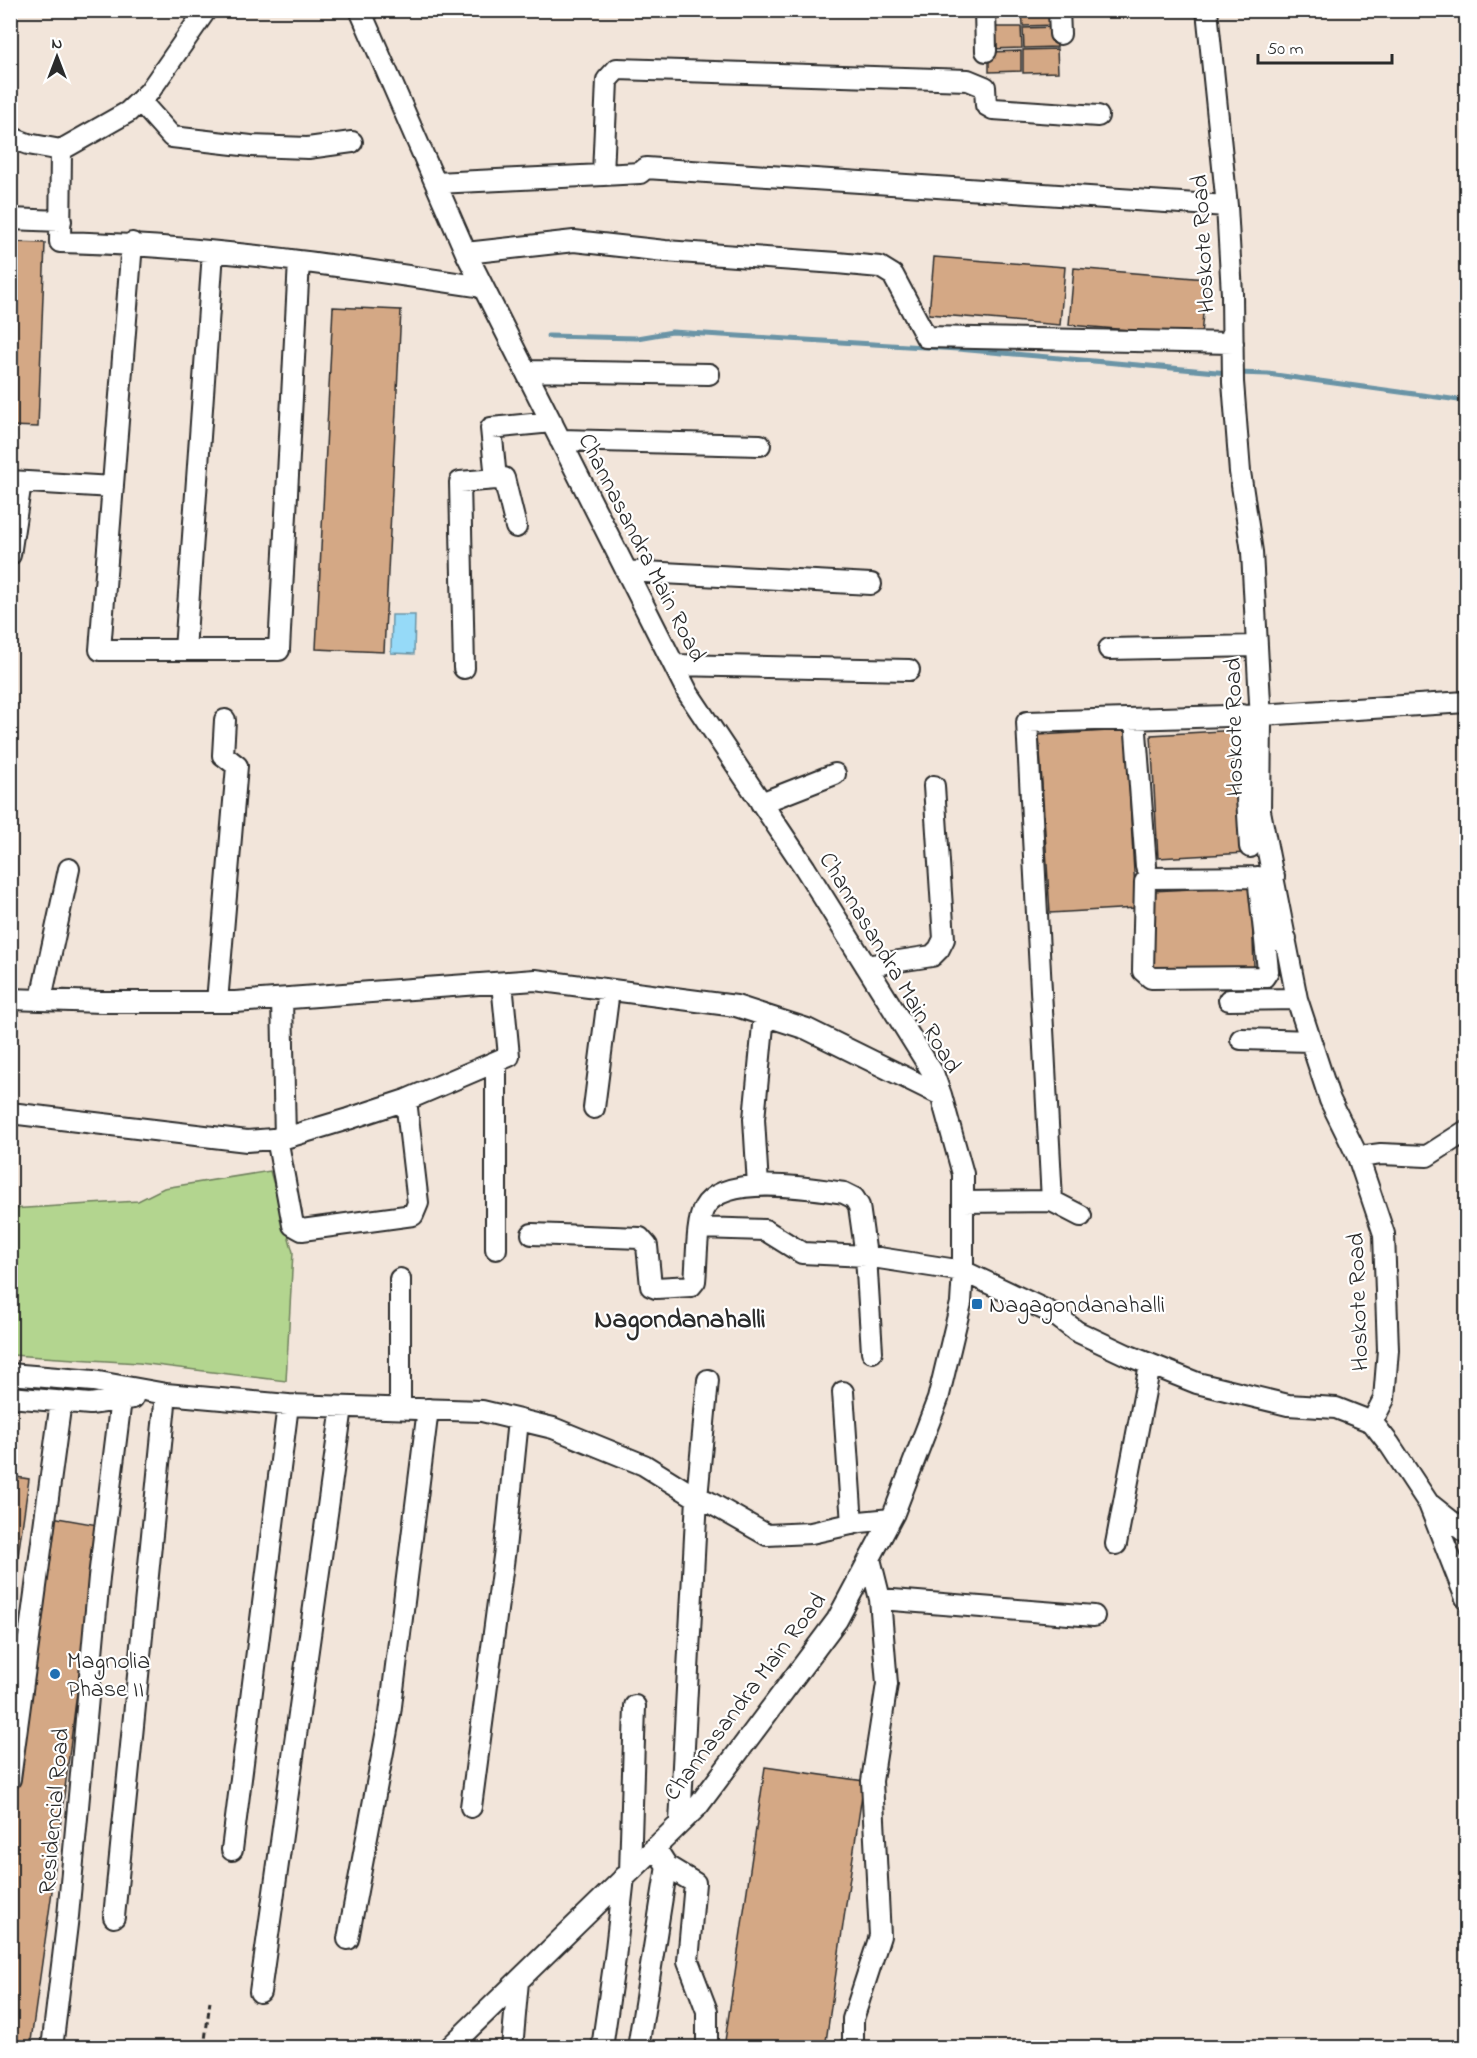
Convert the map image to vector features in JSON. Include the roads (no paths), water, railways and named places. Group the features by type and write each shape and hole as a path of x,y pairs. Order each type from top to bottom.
{"street":[{"path":"10,137 28,144 61,150 128,112 149,92 206,10"},
{"name":"Channasandra Main Road","path":"360,10 466,253 688,693 761,802 933,1073 963,1174 961,1303 939,1400 891,1519 837,1620 698,1806 449,2048"},
{"path":"985,10 986,51"},
{"path":"1059,10 1060,34"},
{"name":"Hoskote Road","path":"1207,10 1227,206 1233,382 1240,472 1252,552 1257,646 1251,715 1266,877 1286,939 1297,999 1330,1100 1358,1157 1384,1234 1388,1350 1384,1400 1372,1422"},
{"path":"603,175 607,80 617,69 968,80 985,87 986,105 993,109 1098,116"},
{"path":"140,101 172,137 251,146 309,148 352,142"},
{"path":"61,150 60,242 132,243 299,261 483,287"},
{"path":"436,183 640,173 646,168 1227,206"},
{"path":"10,219 61,221"},
{"path":"466,253 574,241 664,251 880,267 893,274 926,337 1233,343"},
{"path":"132,243 100,650 279,650 299,261"},
{"path":"185,650 213,252"},
{"path":"526,371 709,375"},
{"path":"496,479 491,428 760,445"},
{"path":"464,668 460,482 504,478 516,527"},
{"path":"10,555 16,482 113,487"},
{"path":"626,570 871,584"},
{"path":"1109,649 1257,646"},
{"path":"674,665 909,670"},
{"path":"1052,1201 1028,722 1251,715 1467,702"},
{"path":"1250,847 1251,715"},
{"path":"1135,719 1146,866"},
{"path":"217,1002 237,766 223,755 225,720"},
{"path":"761,802 835,774"},
{"path":"866,966 932,956 944,939 934,786"},
{"path":"41,999 69,869"},
{"path":"1266,877 1265,940 1268,971 1264,977 1151,978 1143,971 1145,882 1148,878 1266,877"},
{"path":"1265,940 1286,939"},
{"path":"10,999 217,1002 535,980 736,1006 807,1029 941,1095"},
{"path":"10,1113 247,1141 281,1138 406,1100 508,1056 502,983"},
{"path":"594,1108 609,990"},
{"path":"282,999 281,1138 292,1225 302,1230 412,1215 418,1203 406,1100"},
{"path":"1229,1000 1297,999"},
{"path":"758,1186 753,1119 764,1016"},
{"path":"1241,1039 1311,1041"},
{"path":"496,1062 496,1249"},
{"path":"1358,1157 1382,1154 1427,1156 1467,1131"},
{"path":"532,1234 640,1238 647,1246 651,1286 656,1288 692,1286 695,1281 702,1210 709,1200 722,1191 771,1184 844,1192 854,1198 859,1206 866,1256 872,1352"},
{"path":"963,1202 1052,1201 1081,1216"},
{"path":"700,1228 759,1229 773,1234 799,1253 866,1256 963,1270 1054,1314 1076,1331 1150,1365 1197,1383 1288,1405 1336,1408 1372,1422 1429,1504 1467,1599"},
{"path":"399,1279 399,1408"},
{"path":"1116,1544 1150,1365"},
{"path":"10,1374 93,1381 166,1394 288,1405 482,1411 553,1428 644,1465 697,1498 707,1501 767,1534 812,1533 852,1524 891,1519"},
{"path":"680,1823 697,1498 708,1380"},
{"path":"843,1392 852,1524"},
{"path":"10,1397 90,1404 166,1394"},
{"path":"114,1917 166,1394"},
{"name":"Residencial Road","path":"52,2048 68,1916 99,1577 121,1400"},
{"path":"10,1688 38,1494 57,1401"},
{"name":"Residencial Road","path":"10,1779 57,1401"},
{"path":"232,1850 288,1405"},
{"path":"260,1992 342,1407"},
{"path":"348,1939 390,1714 428,1409"},
{"path":"471,1807 505,1549 518,1420"},
{"path":"1429,1504 1467,1533"},
{"path":"853,2048 853,2019 880,1936 872,1781 887,1684 880,1599 870,1559"},
{"path":"880,1599 1094,1616"},
{"path":"602,2048 627,1875 635,1706"},
{"path":"655,1847 667,1866 695,1883 688,1961 707,2011 707,2048"},
{"path":"638,2048 667,1866"},
{"path":"512,2048 518,1981"}],"water":[{"path":"392,615 415,615 414,654 391,653"}],"waterway":[{"path":"548,336 637,338 672,332 958,349 1228,373"},
{"path":"1237,373 1268,374 1466,401"}],"place":[{"name":"Nagagondanahalli","path":"977,1304"},
{"name":"Magnolia Phase II","path":"55,1674"}],"district":[{"name":"Nagondanahalli","path":"680,1318"}]}
